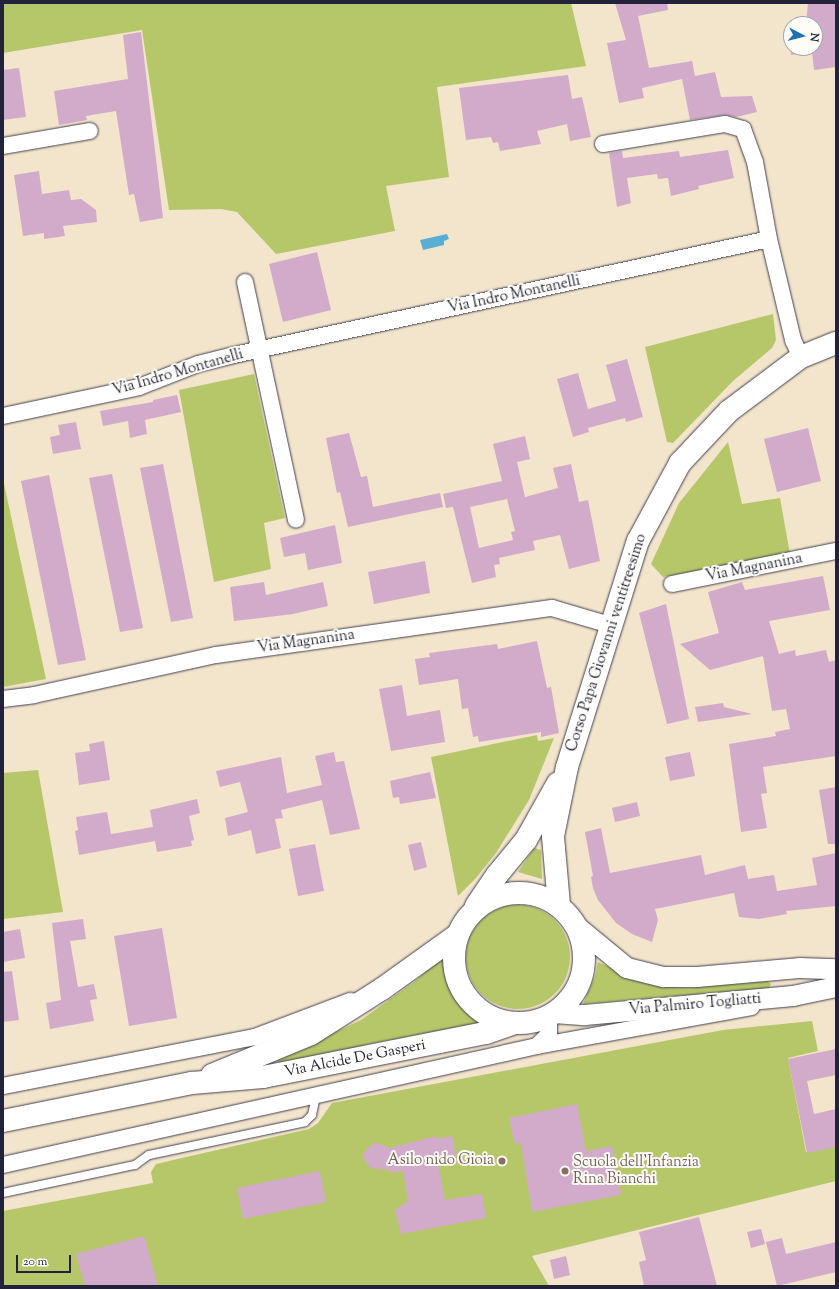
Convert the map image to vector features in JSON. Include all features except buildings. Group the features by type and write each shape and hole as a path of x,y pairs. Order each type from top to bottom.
{"main road":[{"name":"Corso Papa Giovanni ventitreesimo","path":"567,766 610,625 638,541 680,463 729,411 801,357 836,342"},
{"path":"559,905 553,836 567,766"},
{"path":"474,908 497,875 526,840 567,766"},
{"name":"Via Alcide De Gasperi","path":"3,1121 192,1083 263,1077 486,1033 515,1023 551,1015 571,996 582,974 584,949 576,926 559,905 531,893 501,894 474,908 456,936 382,989 311,1034 192,1083"},
{"name":"Via Alcide De Gasperi","path":"456,936 453,966 464,994 486,1015 515,1023"}],"street":[{"path":"603,144 725,124 743,128 754,162 769,239 793,340 801,357"},
{"path":"3,146 90,131"},
{"name":"Via Indro Montanelli","path":"3,416 139,387 198,364 769,239"},
{"name":"Via Indro Montanelli","path":"245,282 296,520"},
{"name":"Via Magnanina","path":"672,584 836,551"},
{"name":"Via Magnanina","path":"3,699 34,695 216,655 552,608 610,625"},
{"name":"Via Palmiro Togliatti","path":"576,926 627,968 664,977 697,977 799,968 836,969"},
{"name":"Via Palmiro Togliatti","path":"551,1015 585,1015 793,996 836,987"},
{"path":"3,1086 255,1037 382,989"},
{"path":"3,1166 537,1046 719,1014 793,996"},
{"path":"537,1046 549,1034 551,1015"}],"lane":[{"path":"3,1193 135,1165 149,1155 305,1122 312,1114 316,1096"}],"green space":[{"path":"3,3 571,3 586,66 437,87 449,177 386,186 395,231 276,254 237,212 221,209 169,210 142,30 3,53"},
{"path":"773,314 776,340 772,348 733,381 673,443 667,442 645,347"},
{"path":"254,374 285,518 264,523 271,569 214,582 179,390"},
{"path":"728,442 742,504 780,498 790,554 663,577 651,564 679,503"},
{"path":"3,479 46,679 3,687"},
{"path":"537,735 538,741 554,738 529,800 496,853 476,878 458,896 431,757"},
{"path":"38,770 63,912 3,919 3,773"},
{"path":"534,848 541,850 542,879 518,872"},
{"path":"518,905 538,909 547,914 561,928 566,937 570,957 566,977 561,986 547,1000 538,1005 518,1009 498,1005 489,1000 475,986 470,977 466,957 470,937 475,928 489,914 498,909"},
{"path":"443,956 448,982 460,1005 479,1023 369,1044 328,1058 278,1064 279,1059 361,1020 414,982"},
{"path":"598,962 638,981 658,986 688,988 767,980 771,984 769,988 583,1004 595,976"},
{"path":"812,1021 818,1051 788,1058 806,1152 836,1146 836,1181 532,1256 549,1286 3,1286 3,1211 153,1183 151,1172 156,1164 309,1129 318,1123 332,1103 723,1030"}],"water":[{"path":"447,234 449,239 444,241 444,245 423,250 420,240"}],"place":[{"name":"Asilo nido Gioia","path":"502,1161"},
{"name":"Scuola dell'Infanzia Rina Bianchi","path":"565,1171"}]}
